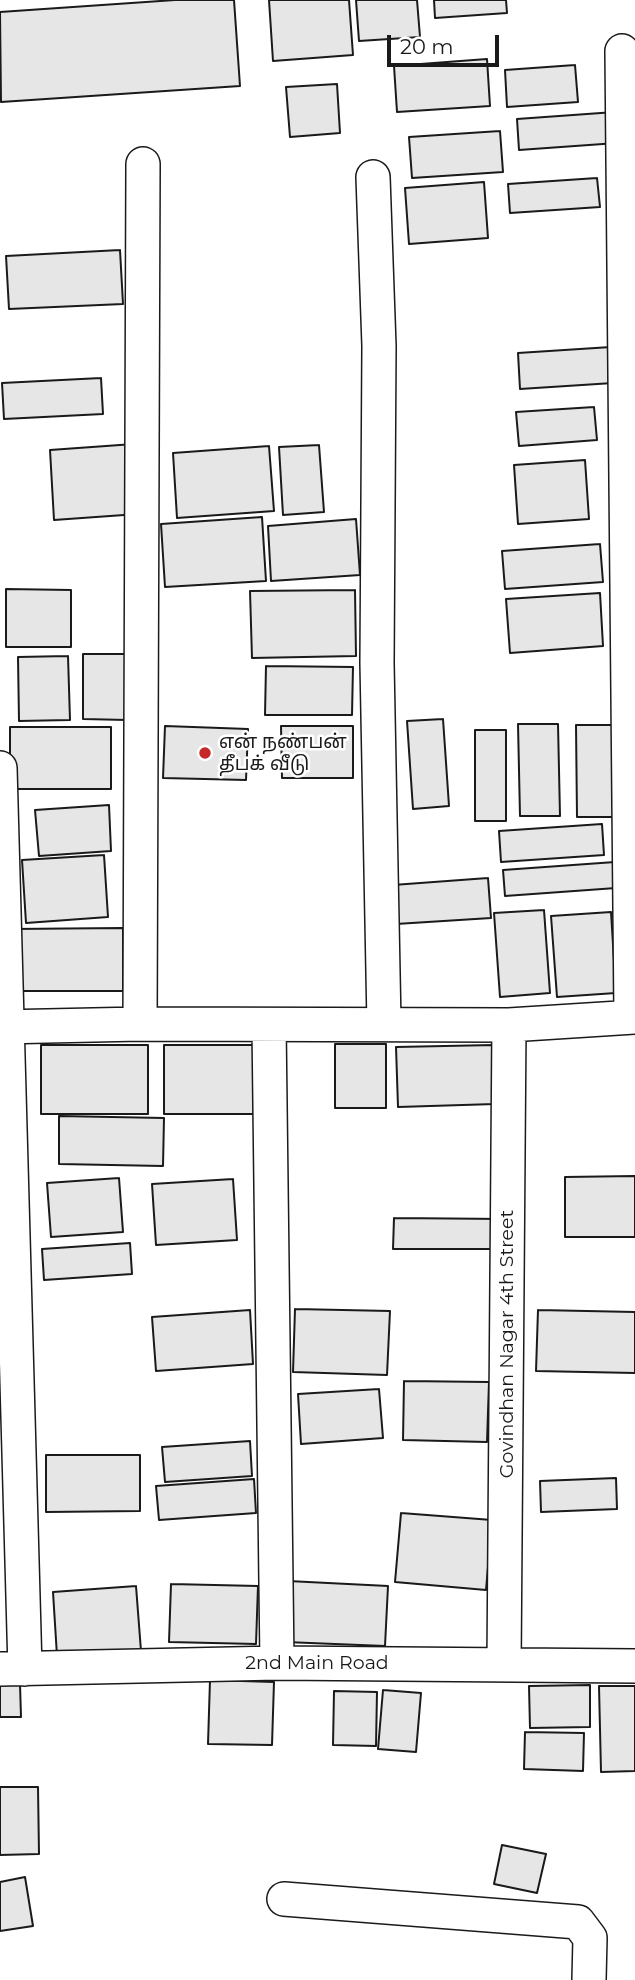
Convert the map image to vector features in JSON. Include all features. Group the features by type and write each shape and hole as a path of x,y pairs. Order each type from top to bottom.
{"street":[{"path":"3,1027 141,1024 509,1025 633,1016 622,51"},
{"path":"141,1024 143,164"},
{"path":"373,177 379,345 377,663 384,1024"},
{"path":"0,768 13,1669"},
{"path":"269,1025 277,1663"},
{"name":"Govindhan Nagar 4th Street","path":"504,1664 509,1025"},
{"name":"2nd Main Road","path":"13,1669 277,1663 635,1667"},
{"path":"284,1899 578,1922 590,1938 589,1980"}],"building":[{"path":"175,0 234,0 240,86 1,102 0,12"},
{"path":"269,0 349,0 353,55 273,61"},
{"path":"356,0 417,0 420,37 359,41"},
{"path":"434,0 506,0 507,13 435,18"},
{"path":"487,59 490,106 397,112 394,66"},
{"path":"575,65 578,102 507,107 505,70"},
{"path":"337,84 340,133 290,137 286,87"},
{"path":"615,112 617,143 519,150 517,119"},
{"path":"500,131 503,172 412,178 409,137"},
{"path":"597,178 600,207 510,213 508,184"},
{"path":"484,182 488,238 409,244 405,188"},
{"path":"120,250 123,304 9,309 6,256"},
{"path":"611,347 613,383 520,389 518,353"},
{"path":"101,378 103,414 4,419 2,383"},
{"path":"594,407 597,440 519,446 516,412"},
{"path":"134,444 138,514 54,520 50,450"},
{"path":"319,445 324,512 283,515 279,447"},
{"path":"269,446 274,511 177,518 173,453"},
{"path":"585,460 589,519 518,524 514,465"},
{"path":"262,517 266,581 165,587 161,524"},
{"path":"356,519 360,575 271,581 268,526"},
{"path":"600,544 603,582 505,589 502,551"},
{"path":"6,589 71,590 71,647 6,647"},
{"path":"355,590 356,656 252,658 250,591"},
{"path":"600,593 603,646 510,653 506,599"},
{"path":"83,654 127,654 127,720 83,719"},
{"path":"68,656 70,720 19,721 18,657"},
{"path":"266,666 353,667 352,715 265,715"},
{"path":"443,719 449,806 413,809 407,721"},
{"path":"518,724 558,724 560,816 520,816"},
{"path":"576,725 612,725 613,817 577,817"},
{"name":"என் நண்பன் தீபக் வீடு","path":"165,726 248,729 246,780 163,778"},
{"path":"281,726 353,726 353,778 282,778"},
{"path":"10,727 111,727 111,789 10,789"},
{"path":"475,730 506,730 506,821 475,821"},
{"path":"109,805 111,851 39,856 35,810"},
{"path":"602,824 604,855 501,862 499,831"},
{"path":"104,855 108,917 26,923 22,860"},
{"path":"615,862 616,888 505,896 503,870"},
{"path":"488,878 491,918 396,924 393,885"},
{"path":"544,910 550,993 500,997 494,913"},
{"path":"611,912 616,993 557,997 551,916"},
{"path":"123,928 123,991 13,991 12,929"},
{"path":"335,1044 386,1044 386,1108 335,1108"},
{"path":"41,1045 148,1045 148,1114 41,1114"},
{"path":"164,1045 263,1045 262,1114 164,1114"},
{"path":"494,1045 495,1104 398,1107 396,1047"},
{"path":"59,1116 164,1118 163,1166 59,1164"},
{"path":"635,1176 635,1237 565,1237 565,1177"},
{"path":"119,1178 123,1232 51,1237 47,1183"},
{"path":"233,1179 237,1240 156,1245 152,1184"},
{"path":"394,1218 504,1219 504,1249 393,1249"},
{"path":"130,1243 132,1274 44,1280 42,1249"},
{"path":"295,1309 390,1311 387,1375 293,1372"},
{"path":"250,1310 253,1364 156,1371 152,1317"},
{"path":"538,1310 635,1312 635,1373 536,1371"},
{"path":"404,1381 489,1382 487,1442 403,1440"},
{"path":"379,1389 383,1438 301,1444 298,1394"},
{"path":"250,1441 252,1476 165,1482 162,1447"},
{"path":"46,1455 140,1455 140,1511 46,1512"},
{"path":"616,1478 617,1509 541,1512 540,1481"},
{"path":"254,1479 256,1513 159,1520 156,1486"},
{"path":"401,1513 492,1520 486,1590 395,1582"},
{"path":"288,1581 388,1586 385,1646 285,1642"},
{"path":"171,1584 258,1586 256,1644 169,1642"},
{"path":"136,1586 141,1651 57,1656 53,1592"},
{"path":"210,1680 274,1682 272,1745 208,1744"},
{"path":"0,1684 20,1684 21,1717 0,1717"},
{"path":"590,1685 590,1727 530,1728 529,1686"},
{"path":"599,1686 635,1686 635,1771 601,1772"},
{"path":"383,1690 421,1693 416,1752 378,1749"},
{"path":"334,1691 377,1692 376,1746 333,1745"},
{"path":"525,1732 584,1733 583,1771 524,1769"},
{"path":"0,1787 38,1787 39,1854 0,1855"},
{"path":"502,1845 546,1854 537,1893 494,1884"},
{"path":"25,1877 33,1926 0,1931 0,1882"}],"place":[{"name":"என் நண்பன் தீபக் வீடு","path":"205,753"}]}
